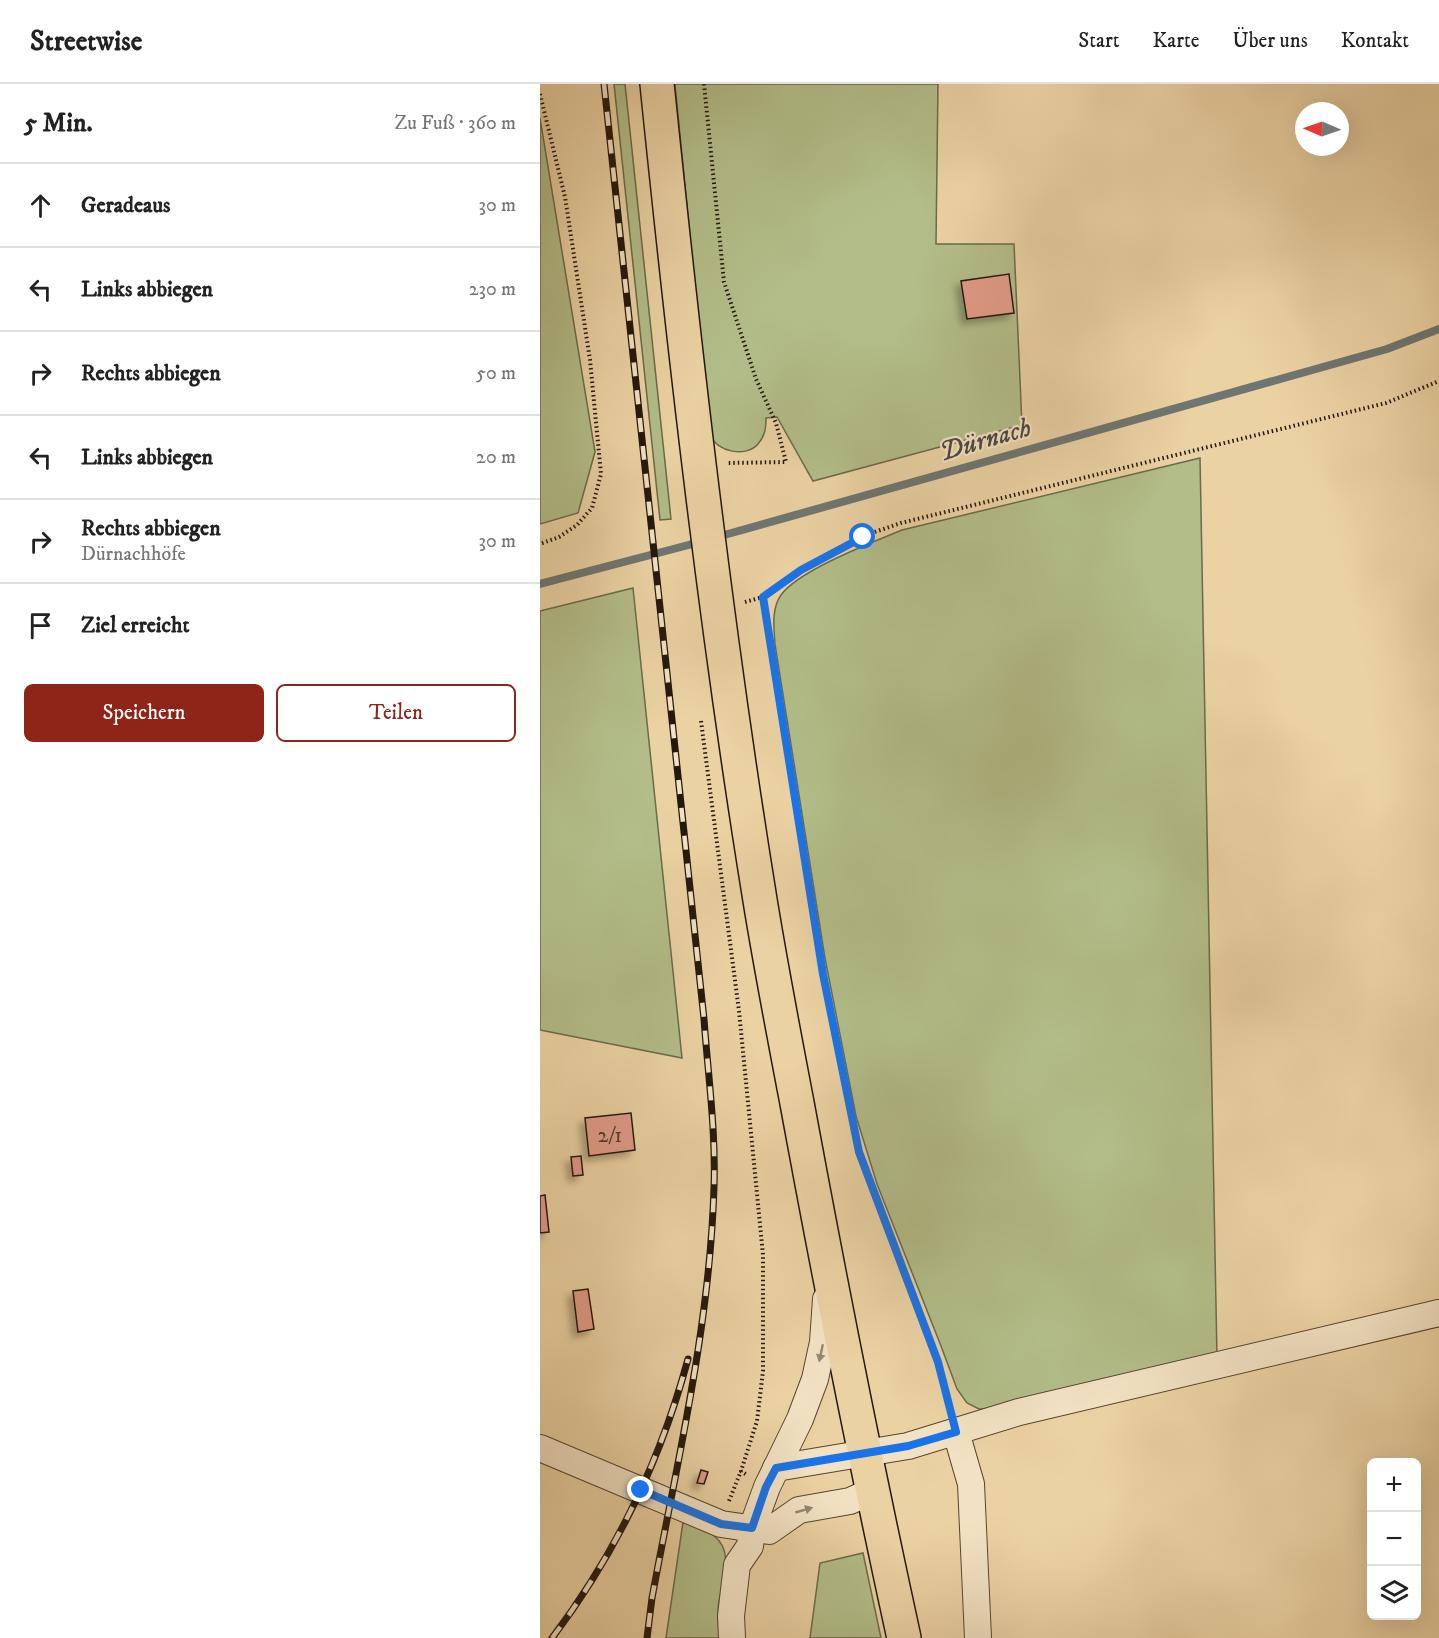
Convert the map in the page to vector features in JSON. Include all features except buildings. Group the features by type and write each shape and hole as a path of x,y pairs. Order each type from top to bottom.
{"main road":[{"path":"657,84 703,507 760,903 828,1274 904,1638"}],"street":[{"path":"732,1638 731,1616 737,1565 750,1546 752,1528 771,1478 800,1419 815,1378 823,1342 828,1274"},
{"path":"771,1478 865,1453 908,1446 1019,1412 1439,1313"},
{"path":"956,1432 970,1484 978,1638"},
{"path":"540,1448 721,1524 769,1531 799,1510 850,1501 872,1491"}],"path":[{"path":"698,463 786,462 776,423 756,379 724,282 704,84"},
{"path":"540,94 565,197 590,360 601,474 592,508 577,525 560,537 540,544"},
{"path":"956,1432 938,1362 859,1152 823,974 763,597 801,570 863,537 901,523 1386,403 1439,381"},
{"path":"701,718 739,1011 764,1255 763,1371 757,1421 721,1524"},
{"path":"741,1471 771,1478"}],"green space":[{"path":"614,84 625,84 671,519 660,520"},
{"path":"675,84 938,84 936,244 1014,244 1022,425 813,481 777,417 766,418 762,438 753,448 739,452 719,446 710,435 708,421"},
{"path":"540,118 595,452 578,513 540,524"},
{"path":"1200,458 1217,1358 1000,1409 979,1409 967,1403 957,1389 877,1184 856,1116 825,958 775,644 776,606 781,595 803,576 856,549 902,530"},
{"path":"633,588 682,1058 540,1030 540,611"},
{"path":"683,1522 713,1535 724,1549 726,1566 718,1605 719,1638 666,1638"},
{"path":"863,1553 881,1638 810,1638 820,1563"}],"waterway":[{"name":"Dürnach","path":"717,537 1387,349 1439,329"},
{"name":"Dürnach","path":"540,584 700,542"}],"railway":[{"path":"604,84 704,1019 714,1145 714,1187 706,1291 691,1394 652,1598 647,1638"},
{"path":"552,1638 596,1573 634,1505 664,1433 688,1359"}],"route":[{"path":"641,1490 721,1524 752,1528 766,1487 776,1468 908,1446 956,1432 938,1362 859,1152 823,974 763,597 801,570 863,537"}]}
